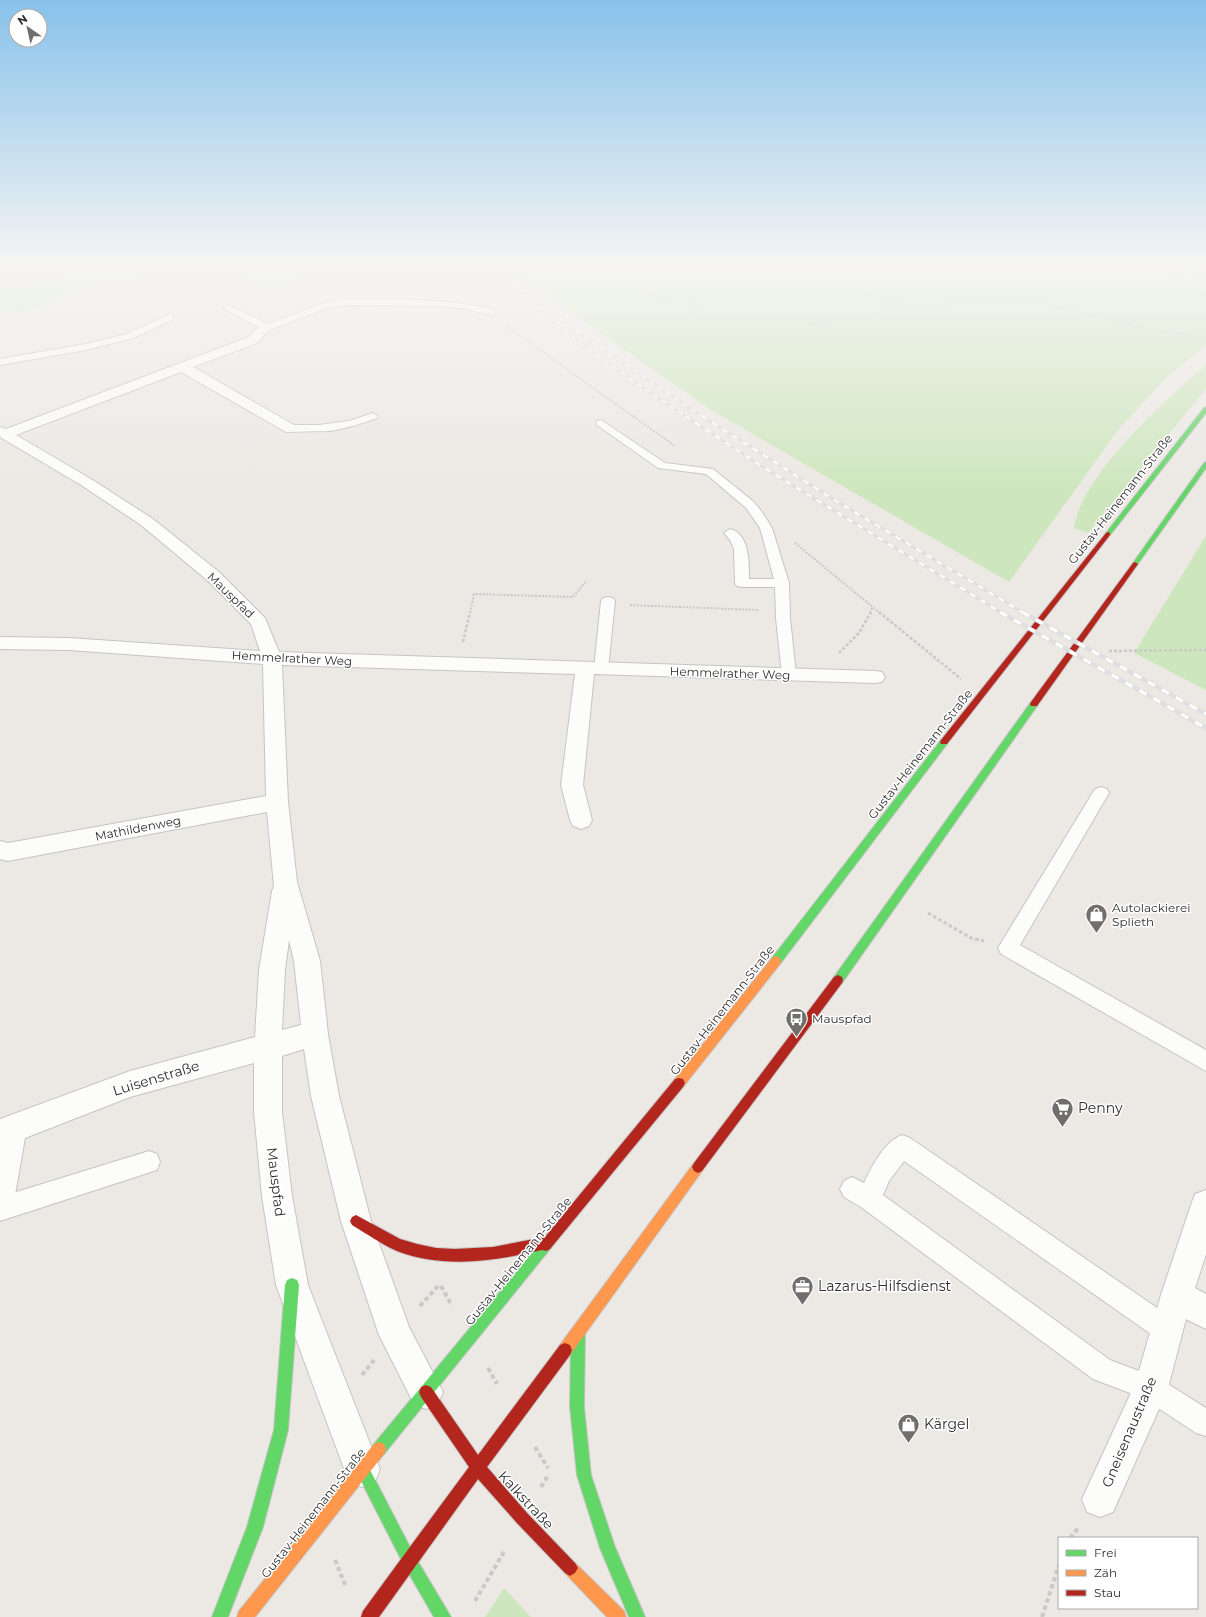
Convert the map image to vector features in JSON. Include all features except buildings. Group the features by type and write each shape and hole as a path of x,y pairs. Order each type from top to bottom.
{"main road":[{"name":"Gustav-Heinemann-Straße","path":"245,1617 362,1469 739,1010 955,728 1206,409"},
{"path":"369,1617 409,1560 578,1333 682,1189 796,1038 1206,464"},
{"path":"356,1221 403,1247 442,1256 507,1252 549,1242"},
{"path":"220,1617 255,1527 281,1430 292,1285"},
{"path":"578,1333 577,1407 584,1475 608,1548 637,1617"},
{"name":"Kalkstraße","path":"426,1392 478,1468 522,1518 618,1617"},
{"path":"362,1469 409,1560 443,1617"}],"street":[{"name":"Mauspfad","path":"3,433 252,340"},
{"path":"181,366 291,429 319,428"},
{"name":"Mauspfad","path":"3,433 86,482 141,518 213,576 259,622 272,658 277,802 285,882 307,961 315,1034 325,1096 356,1221 395,1334 426,1392"},
{"name":"Hemmelrather Weg","path":"0,643 69,644 272,658 875,677"},
{"path":"581,820 572,786 593,669"},
{"name":"Mathildenweg","path":"0,850 8,852 277,802"},
{"name":"Mauspfad","path":"285,882 272,970 268,1047 269,1120 277,1196 292,1285 336,1405 362,1469"},
{"name":"Luisenstraße","path":"6,1130 130,1084 315,1034"},
{"path":"0,1195 6,1130"},
{"name":"Gneisenaustraße","path":"1100,1499 1151,1388 1167,1330 1206,1205"},
{"path":"1178,1295 1206,1313"}],"lane":[{"path":"0,362 22,356 86,347 112,340"},
{"path":"319,428 351,424 373,416"},
{"path":"601,423 662,466 709,471 750,505 758,515 766,528 782,584 783,618 789,675"},
{"path":"730,533 736,537 740,545 742,583 782,584"},
{"path":"593,669 608,601"},
{"path":"1101,793 1008,948 1206,1061"},
{"path":"1167,1330 902,1146 881,1173 861,1194 1102,1370 1151,1388 1206,1423"},
{"path":"0,1209 149,1162"}],"path":[{"path":"524,340 709,471"},
{"path":"758,515 771,523 872,608 963,680"},
{"path":"458,664 474,594 572,597 587,580"},
{"path":"627,605 757,610 757,615 783,618"},
{"path":"810,676 852,642 866,626 872,608"},
{"path":"1109,651 1206,650"},
{"path":"928,913 971,938"},
{"path":"336,1405 395,1334 440,1284 470,1338 550,1472"},
{"path":"1042,1617 1058,1568"}],"green space":[{"path":"612,340 1206,340 1206,345 1166,378 1118,430 1009,582 711,410"},
{"path":"1206,365 1206,389 1088,533 1074,528 1080,507 1092,485 1108,462 1169,397"},
{"path":"1206,536 1206,690 1134,653"},
{"path":"504,1588 531,1617 485,1617"}],"railway":[{"path":"577,340 687,417"},
{"path":"591,340 703,417"},
{"path":"685,416 766,469 1002,613"},
{"path":"702,416 836,501 1024,613"},
{"path":"1000,612 1206,728"},
{"path":"1022,612 1206,714"}],"traffic: fast":[{"path":"1108,534 1206,409"},
{"path":"1135,564 1206,464"},
{"path":"838,980 1034,704"},
{"path":"776,961 944,742"},
{"path":"379,1449 546,1245"},
{"path":"220,1617 255,1527 281,1430 292,1285"},
{"path":"578,1333 577,1407 584,1475 608,1548 637,1617"},
{"path":"362,1469 409,1560 443,1617"}],"traffic: slow":[{"path":"679,1083 776,961"},
{"path":"565,1350 698,1167"},
{"path":"245,1617 379,1449"},
{"path":"570,1568 618,1617"}],"traffic: jam":[{"path":"944,742 1108,534"},
{"path":"1034,704 1135,564"},
{"path":"698,1167 838,980"},
{"path":"546,1245 679,1083"},
{"path":"356,1221 382,1237 399,1245 417,1251 436,1254 455,1256 493,1253 549,1242"},
{"path":"369,1617 409,1560 565,1350"},
{"path":"426,1392 478,1468 522,1518 570,1568"}],"place":[{"name":"Autolackierei Splieth","path":"1096,934"},
{"name":"Mauspfad","path":"796,1038"},
{"name":"Penny","path":"1063,1128"},
{"name":"Lazarus-Hilfsdienst","path":"802,1306"},
{"name":"Kärgel","path":"908,1444"}]}
